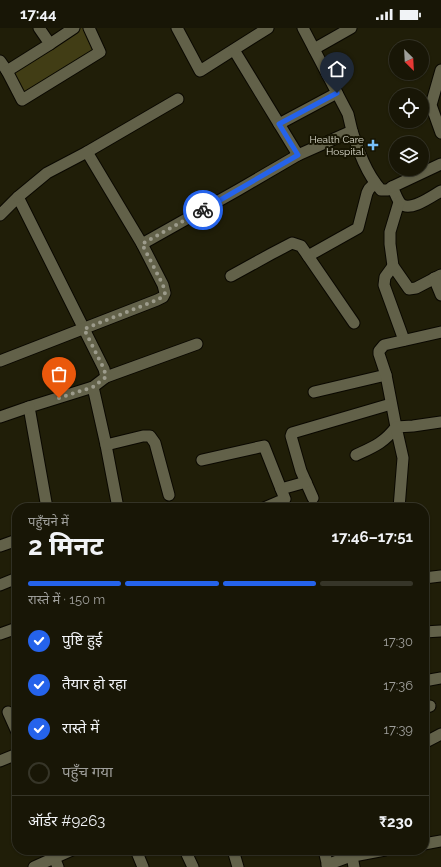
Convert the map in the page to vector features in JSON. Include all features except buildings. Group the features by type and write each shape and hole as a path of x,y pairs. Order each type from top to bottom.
{"street":[{"path":"39,28 50,44"},
{"path":"7,71 74,28"},
{"path":"0,62 7,71 22,100 100,52 89,28"},
{"path":"177,28 200,71 264,29"},
{"path":"303,28 348,114 352,131 370,176 382,190 385,191 441,164"},
{"path":"314,48 351,28"},
{"path":"234,50 298,155"},
{"path":"441,70 431,105 441,133"},
{"path":"279,124 337,93"},
{"path":"0,215 18,196 47,173 87,152 178,99"},
{"path":"142,244 298,155 352,131"},
{"path":"0,361 84,329 162,297 165,294 163,285 142,244 87,152"},
{"path":"308,256 358,228 367,193 375,183"},
{"path":"392,187 399,202 405,206 411,206 441,191"},
{"path":"18,196 104,369 106,377"},
{"path":"399,202 390,232 393,266 409,289 416,288 438,276 441,295"},
{"path":"232,276 292,243 301,246 354,324"},
{"path":"393,266 385,277 384,285 404,340"},
{"path":"399,503 403,458 386,375 379,354 384,345 441,332"},
{"path":"0,417 93,387 106,377 197,344"},
{"path":"314,392 386,375"},
{"path":"93,387 117,503"},
{"path":"313,498 297,459 291,436 292,433 391,404"},
{"path":"29,407 46,503"},
{"path":"356,455 378,445 388,437 396,427 441,422"},
{"path":"106,445 144,436 150,436 155,443 169,495"},
{"path":"202,460 264,446 285,499 276,503"},
{"path":"281,489 306,482"},
{"path":"0,546 12,542"},
{"path":"429,577 441,576"},
{"path":"0,585 12,580"},
{"path":"0,634 12,630"},
{"path":"429,632 441,631"},
{"path":"429,680 441,678"},
{"path":"8,712 12,721"},
{"path":"429,740 441,734"},
{"path":"0,761 12,756"},
{"path":"429,843 441,842"},
{"path":"34,867 56,862 64,855"},
{"path":"138,855 143,867"},
{"path":"187,855 193,867"},
{"path":"234,855 238,867"},
{"path":"325,855 328,866 353,861 370,855"}],"shaded area":[{"path":"80,28 88,28 98,53 25,97 11,73"}],"way so far":[{"path":"59,398 93,387 106,377 104,369 84,329 157,300 165,294 163,285 142,244 203,210"}],"place":[{"name":"Health Care Hospital","path":"373,145"}],"route":[{"path":"203,210 298,155 279,124 337,93"}]}
